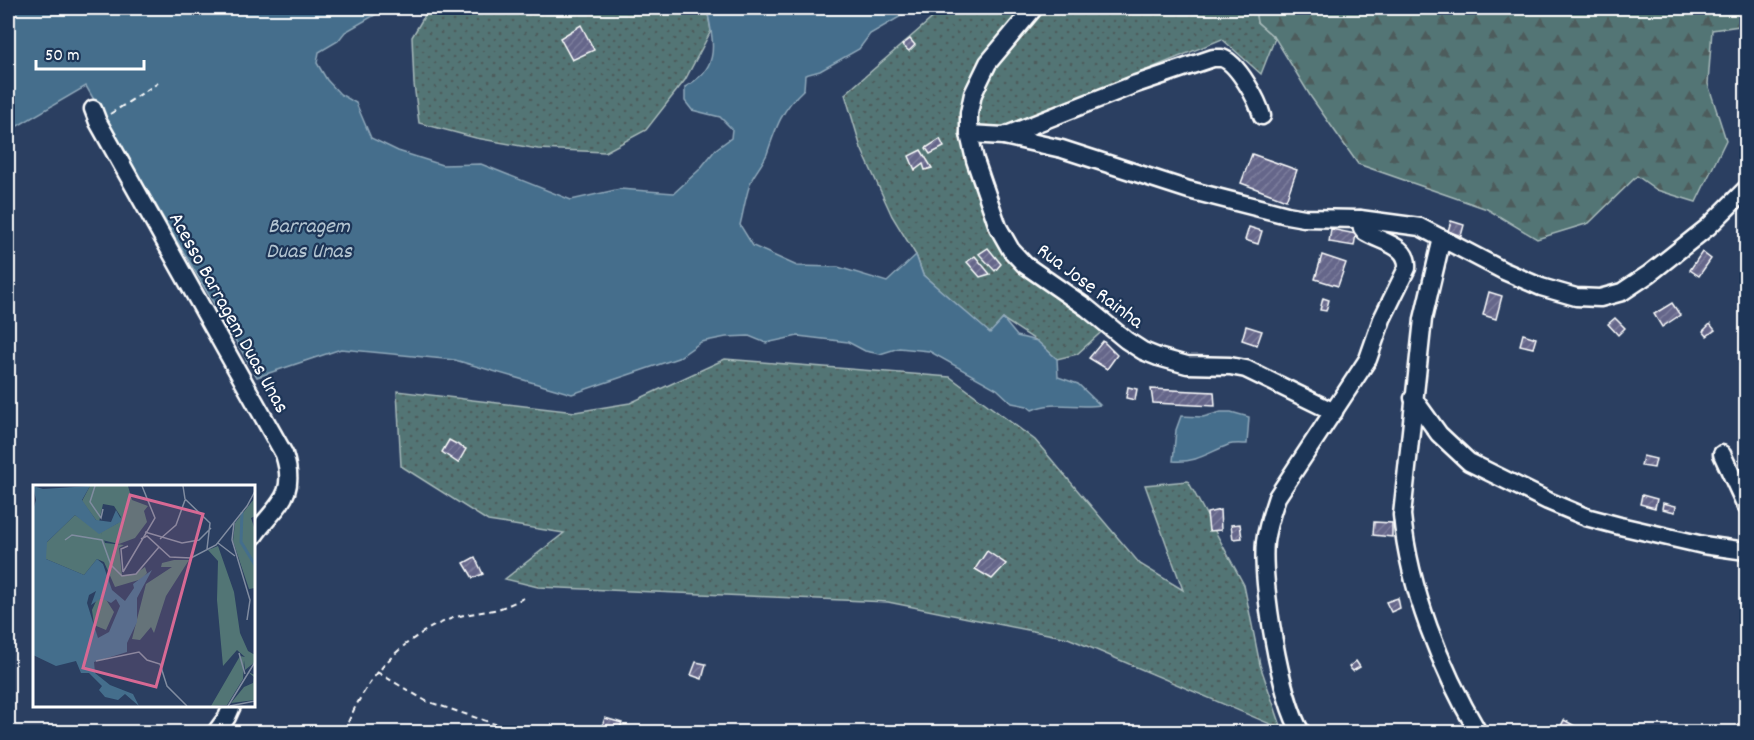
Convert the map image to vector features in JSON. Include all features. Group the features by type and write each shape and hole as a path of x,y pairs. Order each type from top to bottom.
{"street":[{"name":"Rua Jose Rainha","path":"1035,8 988,63 973,94 969,113 969,134 987,196 998,227 1011,250 1025,265 1088,308 1126,340 1143,351 1187,365 1230,366 1246,369 1334,412"},
{"path":"1004,136 1136,84 1213,58 1222,58 1230,62 1251,90 1262,116"},
{"name":"Acesso Barragem Duas Unas","path":"95,115 284,454 289,470 289,488 279,507 255,535"},
{"path":"969,134 1004,136 1062,149 1189,190 1287,215 1304,218 1360,219 1420,226 1504,271 1561,294 1588,299 1612,297 1633,286 1707,226 1746,189"},
{"path":"1301,732 1288,700 1278,656 1266,578 1265,542 1269,518 1277,497 1368,359 1382,319 1407,268 1405,254 1398,248 1365,232 1360,219"},
{"path":"1442,238 1422,319 1402,515 1404,541 1426,617 1445,670 1478,732"},
{"path":"1413,398 1439,434 1469,462 1548,501 1586,517 1620,526 1703,545 1746,551"},
{"path":"1722,454 1746,506"},
{"path":"216,732 231,707"}],"path":[{"path":"95,115 158,83"},
{"path":"344,732 377,672 400,648 424,630 450,619 499,608 524,598"},
{"path":"377,672 426,701 519,732"}],"green space":[{"path":"429,8 707,8 711,31 685,80 646,130 605,152 538,149 476,138 419,123 414,84 412,37"},
{"path":"944,8 1255,8 1257,22 1275,38 1261,74 1222,39 1005,128 972,146 994,189 1011,250 1083,294 1108,326 1077,354 1057,359 1037,341 1003,319 990,334 923,275 916,255 892,216 861,148 845,94"},
{"path":"1255,8 1746,8 1746,25 1712,30 1708,84 1726,140 1696,202 1657,190 1637,176 1589,223 1537,239 1487,209 1358,164 1311,97 1275,38 1257,22"},
{"path":"725,359 950,377 1035,440 1140,564 1183,590 1145,485 1188,481 1244,585 1260,665 1282,729 1068,638 888,602 538,587 505,579 564,533 488,521 401,466 397,391 575,412 630,403"}],"water":[{"name":"Barragem Duas Unas","path":"8,8 387,8 345,32 338,41 319,52 317,63 327,80 340,94 356,103 371,138 398,151 442,165 481,164 571,200 620,189 674,193 699,170 716,149 731,138 732,129 720,117 692,110 685,101 685,87 705,71 710,62 712,43 707,8 915,8 870,34 859,49 820,71 805,75 804,89 785,111 765,157 752,179 740,225 753,246 797,266 838,267 887,282 916,255 923,275 990,333 1003,319 1017,336 1037,341 1057,359 1058,377 1078,384 1100,405 1057,405 1032,410 1027,406 1012,403 997,389 929,351 899,348 880,354 865,351 848,342 798,336 766,343 749,336 726,337 701,342 678,358 572,394 455,360 341,349 257,377 86,86 16,127 8,125"},
{"path":"1221,412 1249,417 1247,444 1230,444 1195,459 1173,461 1176,430 1181,416 1203,417"}],"building":[{"path":"581,25 594,50 572,60 560,38"},
{"path":"910,39 915,45 909,51 902,45"},
{"path":"940,139 944,147 930,154 926,148"},
{"path":"921,150 932,168 925,170 923,164 915,170 909,156"},
{"path":"1252,154 1297,170 1286,200 1241,183"},
{"path":"1451,221 1464,225 1461,236 1448,231"},
{"path":"1249,227 1262,231 1258,244 1245,240"},
{"path":"1331,229 1356,234 1354,246 1329,242"},
{"path":"988,248 1001,264 995,271 979,254"},
{"path":"1702,252 1711,259 1699,276 1690,270"},
{"path":"1322,255 1346,263 1338,286 1315,279"},
{"path":"975,256 990,274 980,277 967,262"},
{"path":"1489,292 1502,296 1496,319 1483,315"},
{"path":"1323,298 1329,300 1326,311 1320,310"},
{"path":"1672,303 1680,315 1662,327 1654,314"},
{"path":"1615,318 1625,328 1618,335 1608,324"},
{"path":"1710,324 1715,330 1707,336 1703,331"},
{"path":"1246,326 1262,331 1257,345 1242,340"},
{"path":"1523,334 1536,338 1533,348 1520,345"},
{"path":"1103,341 1117,355 1107,369 1089,358"},
{"path":"1128,387 1137,389 1135,400 1126,398"},
{"path":"1151,389 1214,392 1215,406 1153,403"},
{"path":"449,440 466,449 458,463 442,452"},
{"path":"1643,456 1656,459 1654,468 1641,466"},
{"path":"1642,495 1657,499 1655,508 1640,504"},
{"path":"1663,503 1676,506 1675,512 1662,509"},
{"path":"1220,510 1221,530 1209,531 1207,513"},
{"path":"1374,522 1392,523 1392,537 1373,535"},
{"path":"1240,524 1242,538 1233,539 1231,525"},
{"path":"987,551 1006,564 992,579 975,569"},
{"path":"475,557 483,574 473,578 464,563"},
{"path":"1398,598 1400,608 1391,612 1386,602"},
{"path":"1356,661 1360,667 1353,671 1349,667"},
{"path":"696,662 706,664 702,679 691,675"},
{"path":"605,718 622,723 618,732 600,732"},
{"path":"1564,720 1575,726 1571,732 1559,730"}]}
